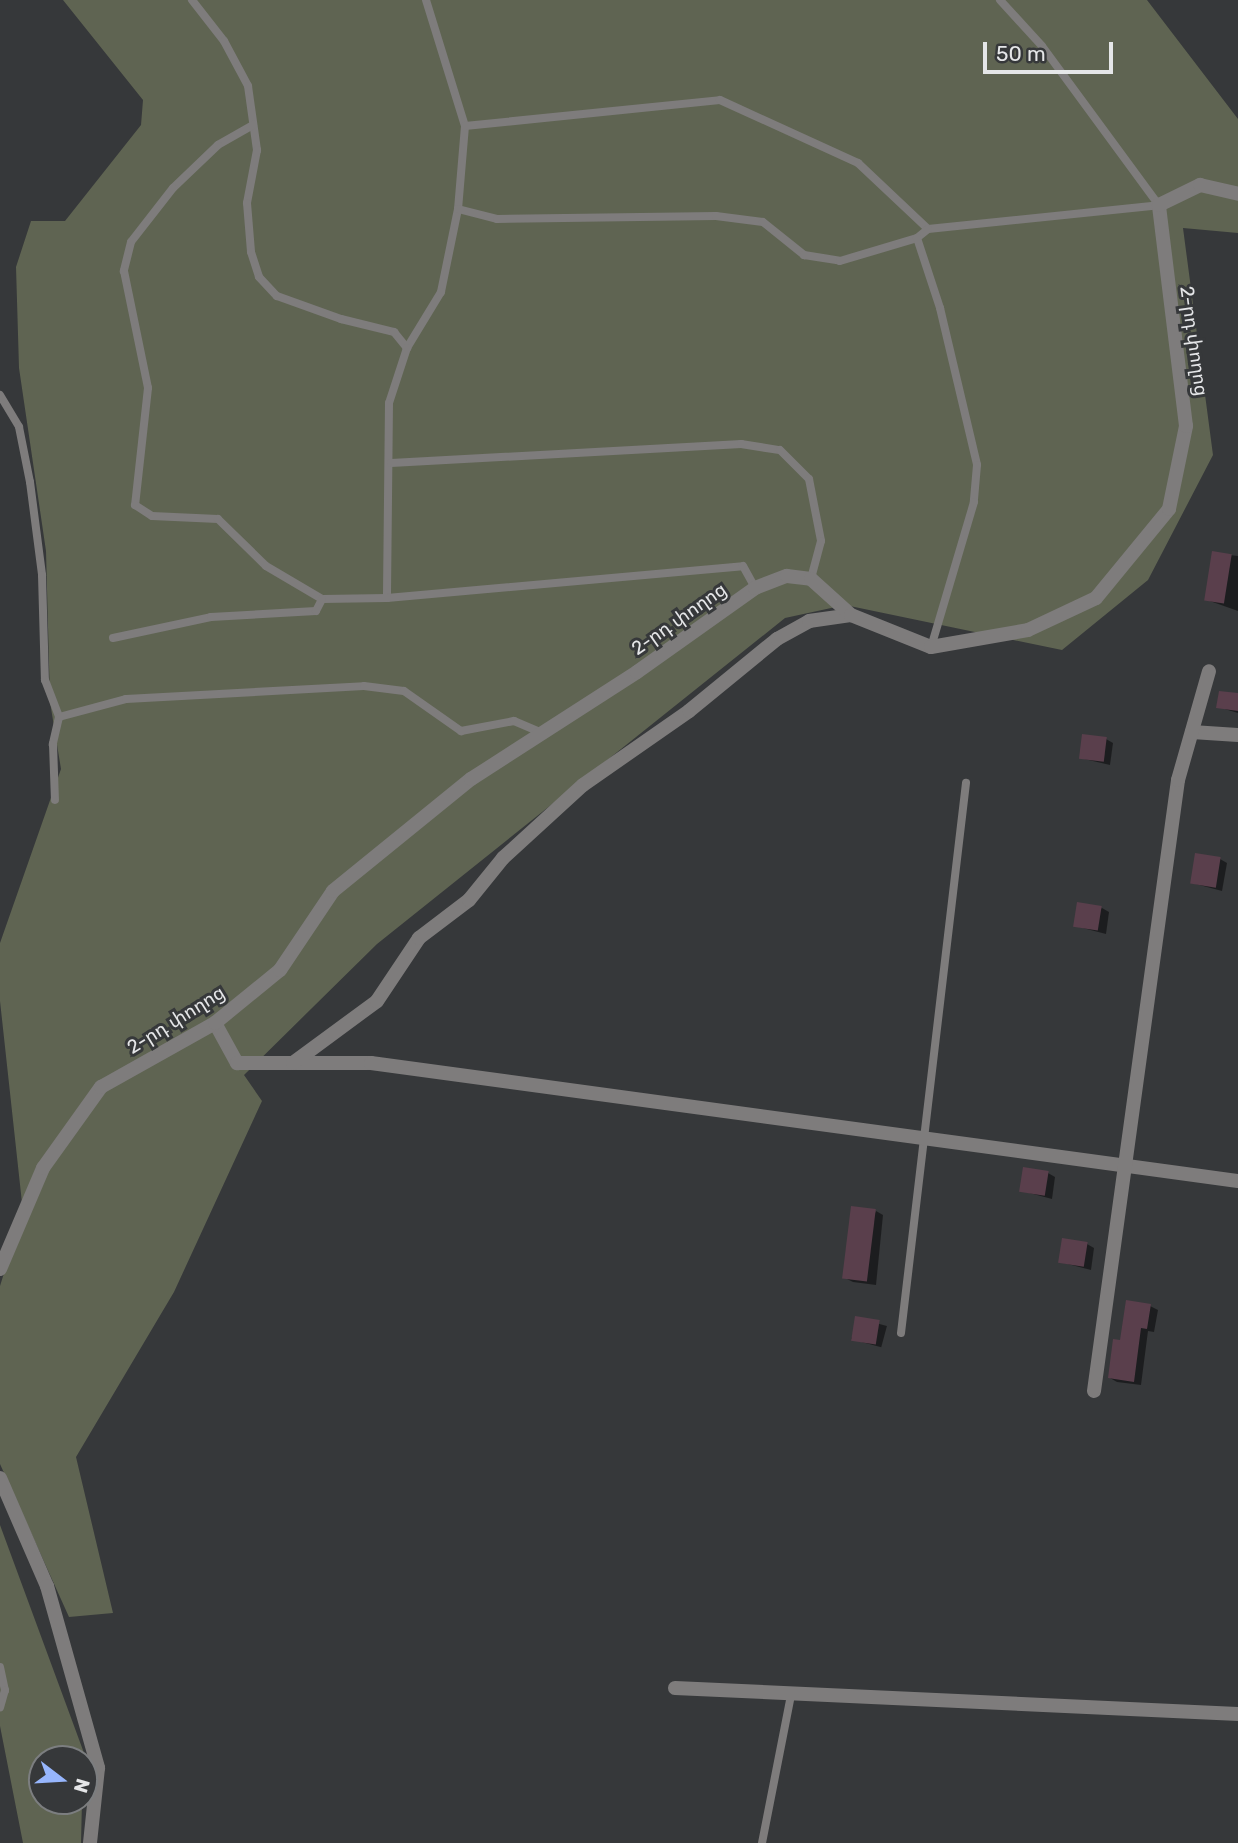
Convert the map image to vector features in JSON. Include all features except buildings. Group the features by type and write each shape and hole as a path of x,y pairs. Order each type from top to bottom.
{"street":[{"path":"1159,205 1200,185 1238,194"},
{"name":"2-րդ փողոց","path":"931,647 1028,630 1096,597 1169,509 1186,426 1159,205"},
{"name":"2-րդ փողոց","path":"0,1269 43,1168 101,1087 215,1023 281,970 333,891 471,779 755,588 787,576 811,579"},
{"path":"811,579 851,615 931,647"},
{"path":"293,1063 377,1001 419,938 469,900 503,858 583,785 690,711 777,639 809,621 851,615"},
{"path":"1094,1391 1178,780 1209,671"},
{"path":"1192,732 1238,735"},
{"path":"215,1023 237,1063 371,1063 1238,1181"},
{"path":"0,1478 47,1586 98,1768 90,1843"},
{"path":"675,1688 1238,1714"}],"lane":[{"path":"192,0 224,41 248,86 257,150 247,203 251,252 259,277 277,296 394,332 407,348"},
{"path":"387,598 391,463 388,403 407,348 441,292 458,209 466,126 426,0"},
{"path":"1000,0 1042,46 1159,205"},
{"path":"466,126 720,100 858,163 929,229"},
{"path":"253,125 218,145 200,162 131,242 124,271 148,388 135,505 152,516 218,520 266,566 322,599 387,598 743,566 755,588"},
{"path":"458,209 497,219 716,216 763,222 804,254 840,261 917,239 929,229 1159,205"},
{"path":"917,239 940,308 977,465 974,502 931,647"},
{"path":"0,395 19,427 30,482 42,575 45,680 59,716 53,744 55,800"},
{"path":"391,463 741,444 780,450 809,479 821,541 811,579"},
{"path":"113,638 211,617 316,611 322,599"},
{"path":"59,716 125,699 364,686 404,691 461,731 513,721 542,733"},
{"path":"901,1333 921,1138 965,783"},
{"path":"0,1667 5,1690 0,1707"},
{"path":"762,1843 792,1695"}],"green space":[{"path":"63,0 1147,0 1238,119 1238,233 1183,228 1213,455 1148,580 1062,650 845,605 785,618 377,944 244,1075 262,1101 174,1292 76,1457 113,1613 69,1617 0,1464 0,1286 23,1212 0,1001 0,943 61,769 50,702 46,551 19,368 16,267 31,221 65,221 141,125 143,100"},
{"path":"0,1525 81,1745 28,1745 28,1815 82,1815 81,1843 23,1843 0,1726"}]}
